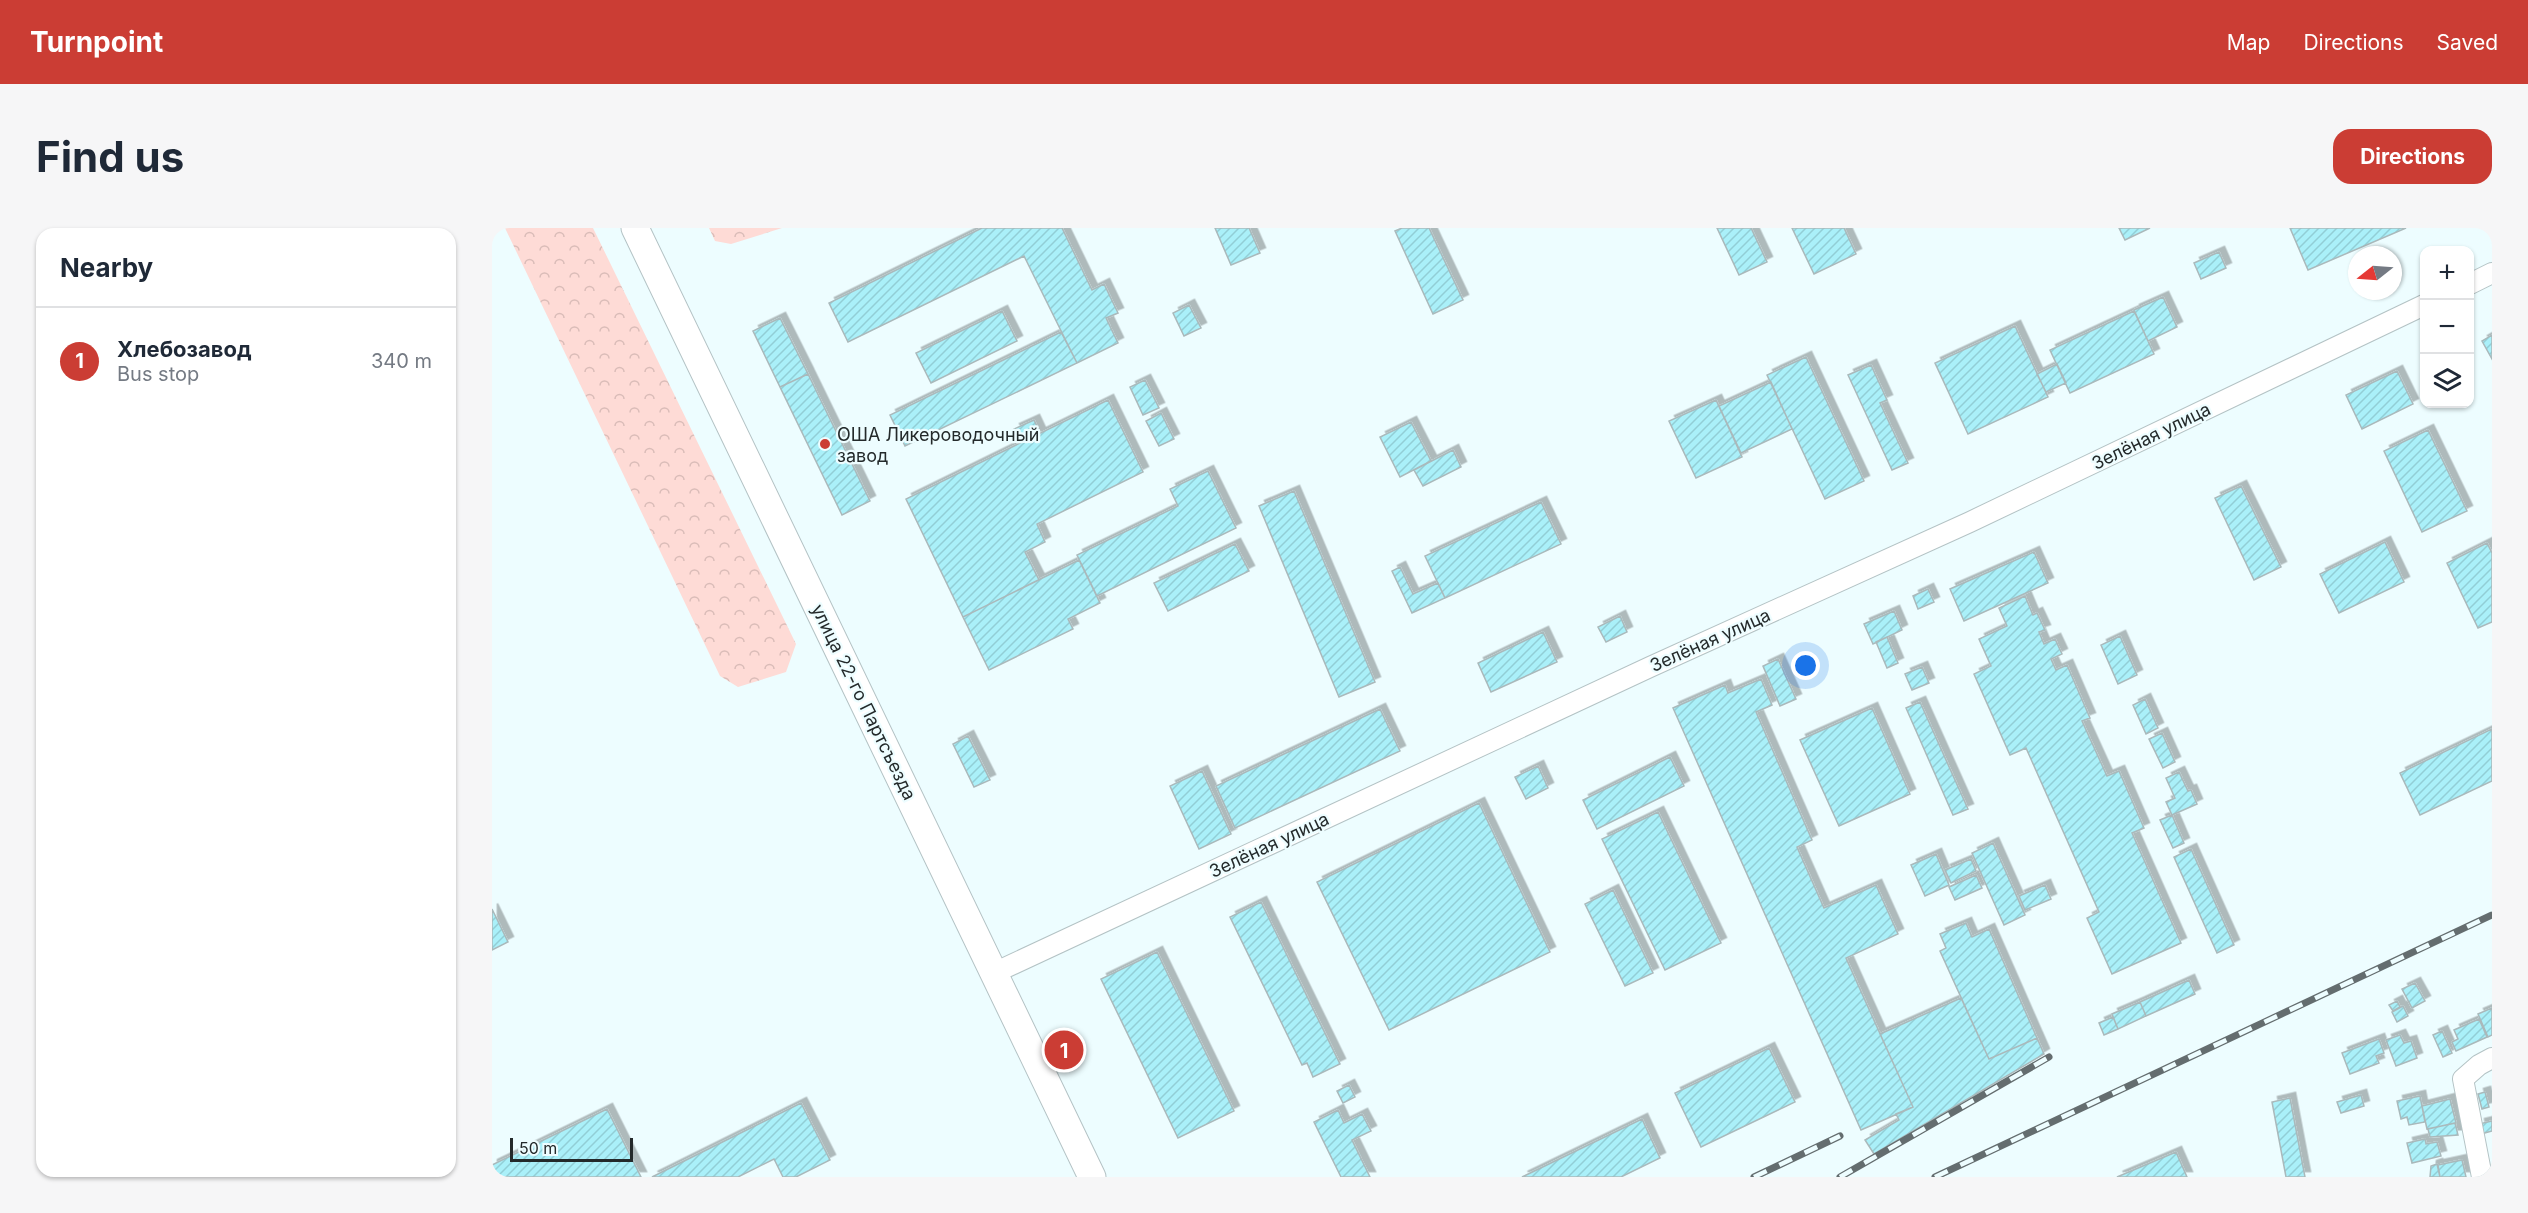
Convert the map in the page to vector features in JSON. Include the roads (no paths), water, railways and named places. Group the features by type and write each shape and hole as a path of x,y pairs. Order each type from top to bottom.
{"main road":[{"name":"улица 22-го Партсъезда","path":"635,228 1092,1177"}],"street":[{"path":"2474,282 2492,273"},
{"name":"Зелёная улица","path":"994,973 1650,667 1970,522 2420,307"},
{"path":"2482,1177 2463,1079 2479,1065 2492,1058"}],"railway":[{"path":"1935,1177 2492,915"},
{"path":"1840,1177 2049,1057"},
{"path":"1754,1177 1840,1136"}],"place":[{"name":"ОША Ликероводочный завод","path":"825,444"},
{"name":"Хлебозавод","path":"1064,1050"}]}
